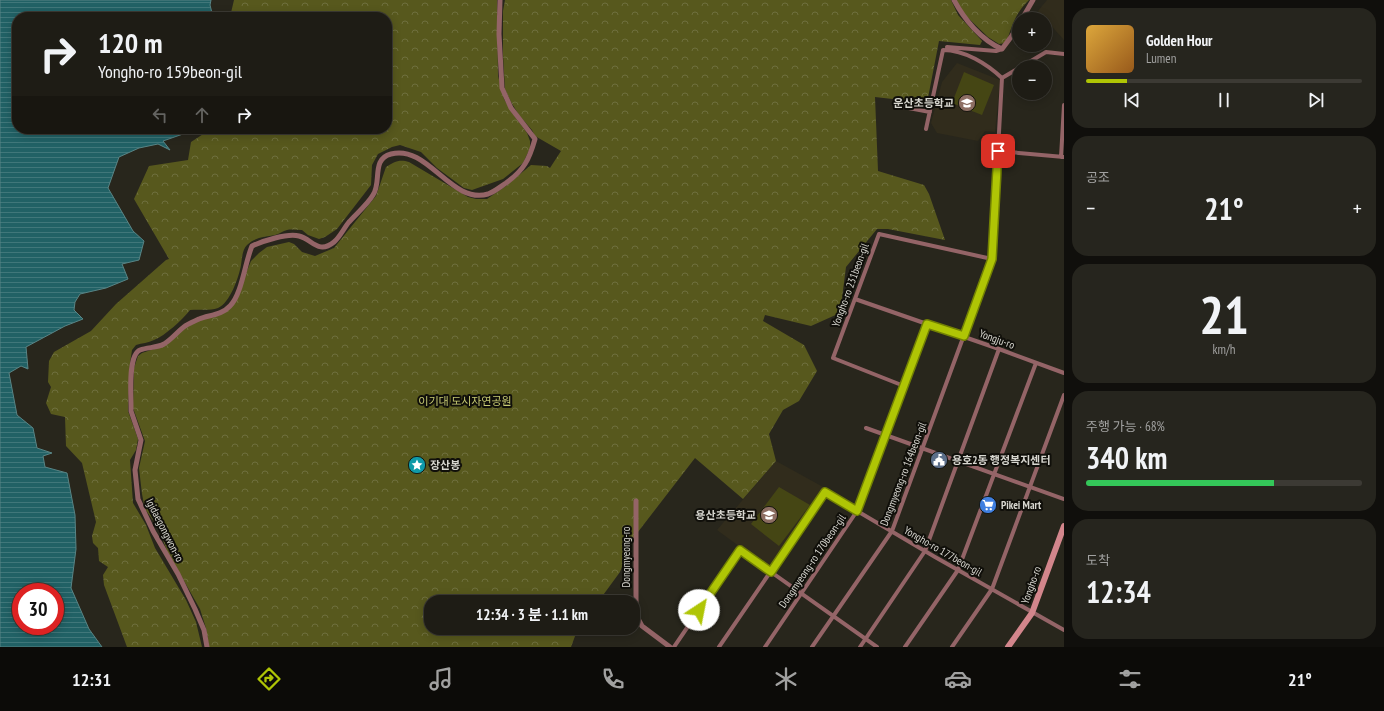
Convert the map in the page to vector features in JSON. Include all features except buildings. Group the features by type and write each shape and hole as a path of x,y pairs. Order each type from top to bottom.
{"main road":[{"name":"Yongho-ro","path":"1008,647 1032,613 1064,526"}],"street":[{"name":"Igidaegongwon-ro","path":"207,647 204,630 195,608 178,574 153,531 138,499 135,470 141,440 131,411 132,366 134,357 140,350 164,344 185,326 200,319 220,313 230,306 235,298 246,270 248,256 252,246 262,242 289,236 300,236 317,246 325,246 334,242 374,195 380,162 384,157 390,154 398,153 413,155 458,187 476,195 487,194 493,191 521,171 531,155 535,139 511,108 502,88 500,74 499,34 500,0"},
{"path":"954,0 960,13 973,27 992,45 1002,49"},
{"path":"1026,12 1034,0"},
{"path":"926,129 943,50 946,47 996,51 1002,49 1012,35"},
{"path":"943,50 950,50 974,59 992,68 1002,78 1012,72"},
{"path":"1033,60 1046,52 1064,54"},
{"name":"Dongmyeong-ro 164beon-gil","path":"812,647 892,531 992,259 1002,78"},
{"path":"998,151 1063,157 1064,105"},
{"path":"898,106 930,112"},
{"name":"Yongho-ro 231beon-gil","path":"904,386 833,358 879,234 992,259"},
{"name":"Yongju-ro","path":"855,299 964,336 1064,373"},
{"name":"Dongmyeong-ro 170beon-gil","path":"765,647 857,511 927,324"},
{"path":"860,647 925,551 999,349"},
{"path":"905,647 958,570 1036,363"},
{"path":"952,647 992,589 1064,395"},
{"path":"866,428 1064,500"},
{"name":"Yongho-ro 177beon-gil","path":"771,572 825,492 1032,613 1064,630"},
{"name":"Dongmyeong-ro","path":"636,500 636,615 642,626 670,647"},
{"path":"674,647 740,550 877,647"},
{"path":"719,647 771,572"}],"shaded area":[{"path":"1047,0 1064,0 1064,40 1052,27 1052,12 1038,11"},
{"name":"운산초등학교","path":"957,63 1000,80 995,132 985,131 978,141 937,133 931,123 942,82"},
{"path":"964,72 994,85 982,115 952,103"},
{"name":"용산초등학교","path":"776,461 825,488 770,569 717,530"},
{"path":"779,487 810,505 779,546 751,524"}],"green space":[{"path":"234,0 497,0 498,76 504,99 527,133 530,141 530,148 523,163 503,179 472,190 464,188 437,168 421,152 400,145 378,154 372,165 371,185 337,229 319,239 308,235 302,230 286,230 275,235 253,240 244,249 236,283 230,295 222,305 218,308 190,310 163,335 152,341 136,345 132,350 130,363 128,411 138,439 136,450 130,460 133,503 146,525 155,548 186,600 196,622 202,647 127,647 104,585 103,575 108,567 99,561 98,548 93,543 92,536 96,522 82,463 66,446 65,417 51,414 46,403 51,387 48,382 49,361 54,352 91,331 116,304 169,259 134,199 149,166 188,160 191,142 203,134 392,134 392,12 231,12"},
{"name":"이기대 도시자연공원","path":"505,0 951,0 958,15 982,41 980,45 939,41 927,103 875,97 878,171 924,185 929,194 945,240 888,229 877,229 846,267 840,313 811,326 765,315 763,321 804,345 817,371 799,401 783,410 769,434 776,461 743,499 695,458 631,541 620,572 603,595 424,595 424,635 575,635 571,647 209,647 206,628 200,609 167,551 159,529 145,509 139,468 145,441 133,408 134,368 138,356 154,349 187,326 233,305 251,261 267,247 289,242 294,244 302,252 315,256 334,248 376,196 386,167 394,162 409,162 468,197 476,199 487,199 506,186 531,165 547,166 550,168 561,151 535,136 532,130 519,115 505,89 503,11"},
{"path":"956,0 1029,0 1019,12 1012,12 1012,25 1006,43 999,44 988,37 961,11"}],"water":[{"path":"0,0 211,0 210,5 212,12 12,12 12,134 183,134 163,141 170,150 158,144 139,148 119,157 108,188 133,231 144,241 139,260 122,264 128,279 106,288 80,294 75,302 74,310 83,319 65,326 26,347 28,369 21,366 9,373 17,415 33,428 37,448 52,453 43,456 45,467 67,473 75,515 76,549 71,588 89,629 102,647 0,647"}],"place":[{"name":"운산초등학교","path":"967,103"},
{"name":"용호2동 행정복지센터","path":"939,460"},
{"name":"장산봉","path":"417,465"},
{"name":"Pikei Mart","path":"988,505"},
{"name":"용산초등학교","path":"769,515"}],"route":[{"path":"699,610 740,550 771,572 825,492 857,511 927,324 964,336 992,259 998,151"}]}
